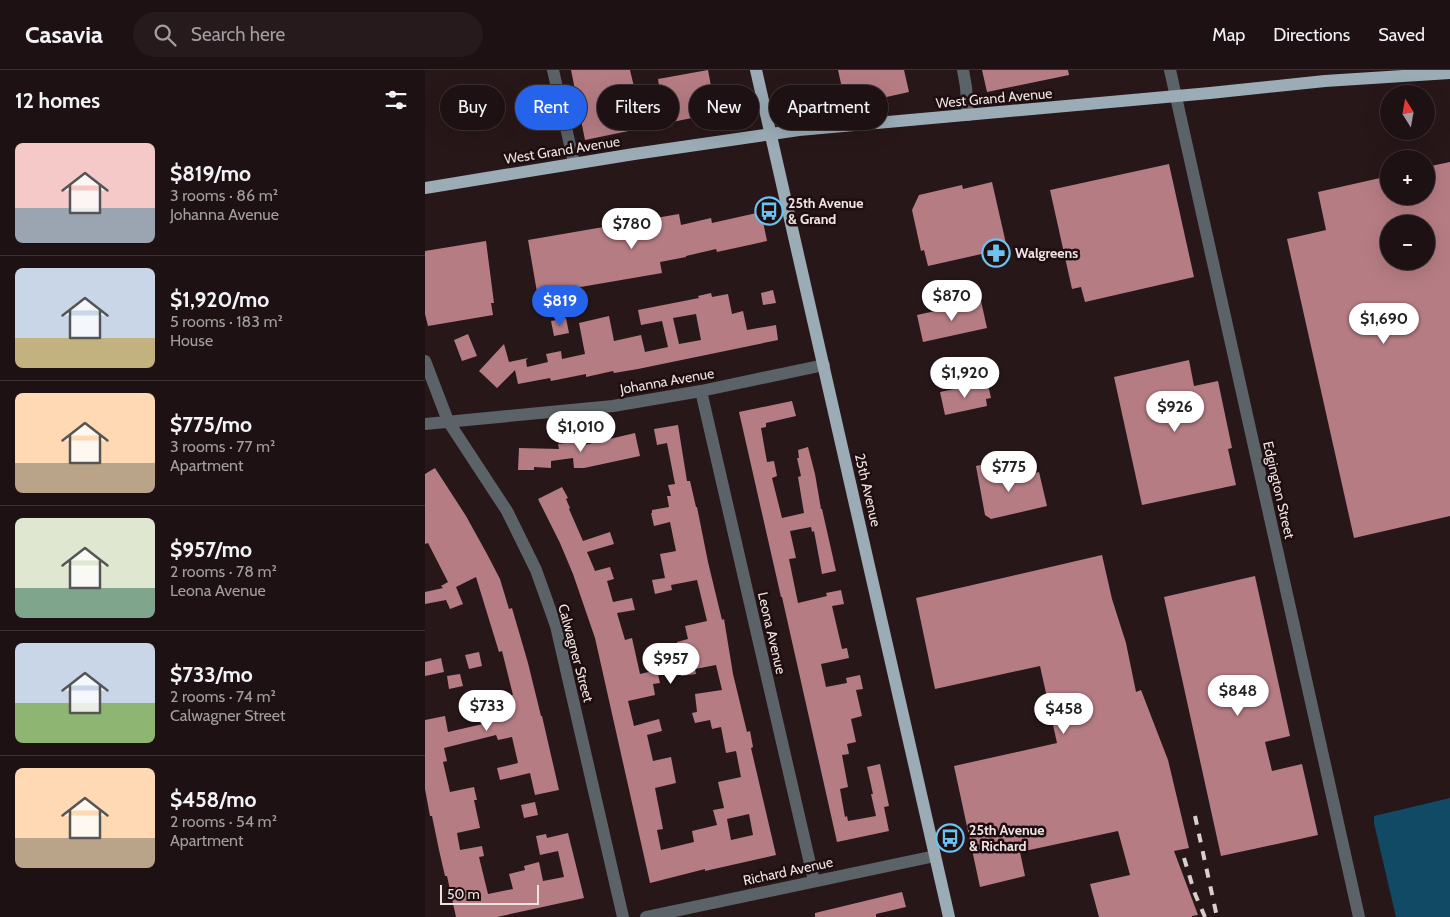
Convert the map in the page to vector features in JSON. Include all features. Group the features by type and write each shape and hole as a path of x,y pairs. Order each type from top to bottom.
{"main road":[{"name":"25th Avenue","path":"756,70 949,917"},
{"name":"West Grand Avenue","path":"425,188 770,133 1176,96 1375,74 1450,73"}],"street":[{"path":"553,70 574,163"},
{"path":"963,70 968,115"},
{"name":"Edgington Street","path":"1170,70 1359,917"},
{"name":"Calwagner Street","path":"425,361 448,421 507,511 535,570 556,626 623,917"},
{"name":"Johanna Avenue","path":"425,424 613,406 701,391 824,365"},
{"name":"Leona Avenue","path":"701,391 814,880"},
{"name":"Richard Avenue","path":"646,917 814,880 935,856"}],"water":[{"path":"1450,798 1450,917 1396,917 1374,816"}],"building":[{"path":"571,70 630,70 634,85 597,85 597,130 634,130 585,140 583,130 587,130 587,85 574,85"},
{"path":"708,70 711,85 689,85 689,119 679,121 679,85 659,85 658,79"},
{"path":"838,70 904,70 909,92 888,97 888,85 841,85"},
{"path":"982,70 1068,70 1069,75 987,92"},
{"path":"1450,162 1450,516 1354,538 1287,239 1326,230 1318,192 1380,178 1380,205 1435,205 1435,165"},
{"path":"1169,164 1194,277 1085,302 1081,287 1072,289 1050,190"},
{"name":"Walgreens","path":"992,182 1007,248 1003,249 1005,259 988,263 986,253 928,266 924,250 921,251 912,210 919,195 962,185 963,189"},
{"path":"761,212 767,241 717,252 716,249 660,262 662,273 569,289 570,292 538,298 528,240 679,214 681,225 711,218 712,223"},
{"path":"486,241 494,303 491,303 493,315 428,326 425,314 425,251"},
{"path":"773,290 776,303 763,305 761,293"},
{"path":"711,293 712,297 728,294 732,314 743,311 747,330 776,325 778,340 638,369 614,373 613,371 586,377 586,374 551,381 550,378 518,384 515,370 497,388 479,371 504,344 509,362 528,358 526,360 527,367 548,362 546,354 561,351 562,359 585,354 579,323 609,316 614,341 641,335 645,352 668,347 662,321 641,325 638,310 699,298 698,296","holes":["696,314 701,340 679,344 673,318"]},
{"path":"981,301 987,328 923,342 917,315"},
{"path":"566,318 569,333 554,336 551,321"},
{"path":"468,334 477,356 462,361 454,340"},
{"path":"1189,360 1194,386 1218,381 1232,448 1228,449 1236,485 1142,505 1114,377"},
{"path":"982,383 983,386 988,385 991,398 986,399 987,406 945,415 940,392"},
{"path":"792,401 796,416 766,423 766,427 761,428 767,462 774,461 777,476 772,478 782,518 804,513 798,477 801,476 797,458 799,458 798,450 808,447 836,571 822,574 814,531 812,532 811,527 790,531 796,558 789,559 798,603 827,596 826,593 841,590 844,604 832,606 842,649 847,648 849,658 821,664 826,687 847,683 846,678 860,675 863,689 856,690 862,716 851,719 856,742 847,744 849,754 842,755 848,787 840,789 845,817 847,816 848,821 876,816 867,767 880,764 889,806 884,807 889,831 837,842 739,412"},
{"path":"678,425 687,481 690,481 697,507 722,620 724,619 733,674 747,732 750,731 753,747 751,748 776,855 705,871 705,869 650,883 595,638 573,574 538,499 562,487 568,498 566,499 569,509 583,541 610,532 614,544 587,552 595,571 610,567 614,579 607,581 613,602 632,598 635,610 617,613 625,640 632,638 640,674 657,670 660,683 653,684 655,695 628,701 634,726 659,719 662,731 647,735 653,761 671,757 676,783 655,788 663,829 657,830 661,850 694,842 692,831 717,825 713,810 724,808 718,782 741,777 736,751 726,753 721,727 712,729 710,720 695,723 692,713 697,712 695,694 722,690 716,665 695,669 696,674 681,676 677,642 688,639 685,626 707,621 697,580 671,585 672,590 655,594 652,580 665,578 660,554 676,551 670,522 654,526 651,513 652,510 669,507 667,496 671,496 668,485 675,484 667,443 657,445 654,429","holes":["749,814 753,835 731,840 727,819"]},
{"path":"635,433 640,456 584,468 574,468 573,458 551,461 551,468 534,467 534,470 518,470 519,448 559,449 558,444 580,441 580,446"},
{"path":"993,462 997,482 1039,472 1047,506 991,519 985,515 976,466"},
{"path":"435,468 466,516 487,554 500,579 509,609 512,608 542,716 559,790 535,795 530,773 500,780 497,768 518,763 512,737 498,740 496,735 444,748 447,761 443,762 450,792 474,787 477,800 474,800 480,828 457,833 460,850 482,846 484,856 479,857 488,894 513,889 509,874 525,870 524,866 539,862 543,881 564,877 558,851 540,855 536,836 546,834 547,838 568,833 584,898 497,917 456,917 425,789 425,720 445,716 448,732 509,718 504,696 513,695 502,651 499,652 476,577 456,587 463,604 450,609 446,600 425,604 425,592 443,588 441,586 448,582 428,543 425,544 425,474"},
{"path":"1102,555 1112,599 1126,643 1136,692 1141,690 1168,760 1189,848 1174,851 1198,915 1192,917 1099,917 1090,884 1130,875 1118,831 1020,852 1025,876 980,887 954,766 1057,743 1040,666 935,689 916,598"},
{"path":"1255,576 1290,736 1265,742 1272,771 1302,764 1318,835 1221,856 1164,597"},
{"path":"479,652 482,666 469,669 465,655"},
{"path":"441,658 444,672 425,676 425,662"},
{"path":"460,674 463,686 449,689 447,676"},
{"path":"535,802 538,815 524,818 521,805"},
{"path":"902,892 906,907 876,914 876,917 815,917 815,913"}],"railway":[{"path":"1195,816 1217,917"},
{"path":"1184,858 1195,894 1205,917"}],"place":[{"name":"25th Avenue & Grand","path":"769,211"},
{"name":"Walgreens","path":"996,253"},
{"name":"25th Avenue & Richard","path":"950,838"}]}
